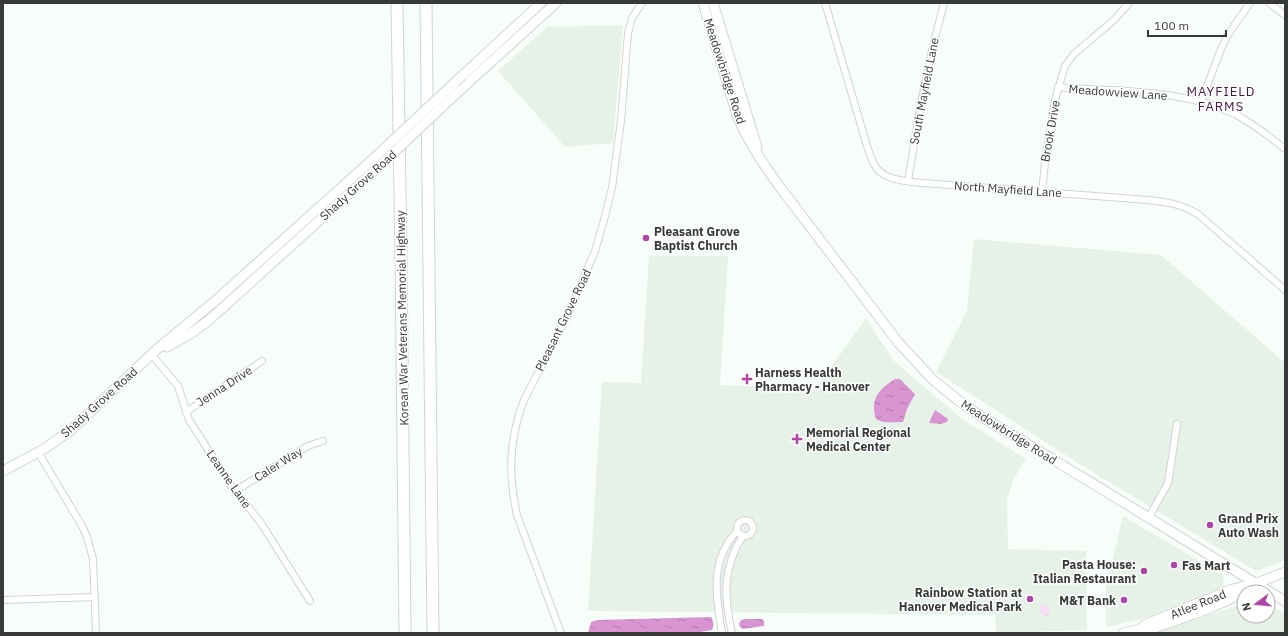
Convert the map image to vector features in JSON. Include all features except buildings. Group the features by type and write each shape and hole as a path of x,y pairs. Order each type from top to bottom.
{"highway":[{"name":"Korean War Veterans Memorial Highway","path":"397,3 405,633"},
{"path":"426,5 433,633"}],"main road":[{"name":"Shady Grove Road","path":"3,471 38,452 71,430 184,326 214,302 373,159 541,3"},
{"name":"Shady Grove Road","path":"152,355 193,332 208,321 304,235 556,3"},
{"name":"Meadowbridge Road","path":"703,3 737,115 745,133 761,160 779,186 898,342 933,380 982,417 1149,517 1257,584"},
{"name":"Meadowbridge Road","path":"714,3 761,160"},
{"path":"297,227 304,235"},
{"name":"Atlee Road","path":"1257,584 1285,572"},
{"name":"Meadowbridge Road","path":"1276,595 1285,600"},
{"name":"Atlee Road","path":"1123,633 1141,629 1146,631 1236,597"}],"street":[{"name":"Pleasant Grove Road","path":"561,633 517,515 513,496 511,470 513,441 519,412 568,315 592,258 604,220 612,188 618,150 628,33 632,18 642,3"},
{"name":"North Mayfield Lane","path":"825,3 874,164 879,171 886,176 923,183 1176,203 1198,215 1285,290"},
{"name":"South Mayfield Lane","path":"908,181 921,103 944,3"},
{"name":"Brook Drive","path":"1042,192 1044,163 1058,87 1064,66 1074,54 1115,19 1129,3"},
{"path":"1201,102 1221,49 1229,33 1250,3"},
{"path":"1269,3 1285,15"},
{"name":"Meadowview Lane","path":"1058,87 1164,94 1201,102 1219,108 1244,120 1259,129 1285,149"},
{"name":"Leanne Lane","path":"152,355 178,386 189,420 235,491 261,523 310,601"},
{"name":"Jenna Drive","path":"186,412 262,361"},
{"path":"1149,517 1168,483 1177,424"},
{"name":"Caler Way","path":"235,491 308,446 322,441"},
{"path":"38,452 87,537 93,559 96,633"},
{"path":"722,633 716,598 717,574 721,557 726,546 737,530 737,525 746,519 751,522 754,527 753,532 748,536 743,536"},
{"path":"737,530 743,536"},
{"path":"732,633 727,604 727,580 732,555 743,536"},
{"path":"3,600 95,597"}],"shaded area":[{"path":"623,25 613,143 565,147 498,71 547,27"},
{"path":"974,239 1161,255 1285,363 1285,560 1256,571 1086,468 936,372 967,311"},
{"name":"Memorial Regional Medical Center","path":"649,256 728,256 720,385 815,390 866,318 894,361 962,419 1026,459 1013,480 1007,500 1008,549 1086,551 1087,630 996,633 995,615 588,611 602,382 641,383"},
{"path":"1123,516 1223,575 1224,588 1148,617 1106,627 1106,586"},
{"path":"1236,606 1236,624 1276,624 1276,608 1285,613 1285,633 1154,633"}],"green space":[{"path":"1042,605 1048,606 1048,616 1042,615 1040,610"}],"water":[{"path":"895,379 900,379 915,394 907,409 903,422 879,421 876,419 874,412 875,400 880,391"},
{"path":"935,410 948,419 947,422 941,424 929,423"},
{"path":"711,617 713,620 712,630 694,633 588,633 591,622 597,620"},
{"path":"762,619 764,621 764,626 743,629 739,624 741,620"}],"place":[{"name":"Pleasant Grove Baptist Church","path":"646,238"},
{"name":"Harness Health Pharmacy - Hanover","path":"747,379"},
{"name":"Memorial Regional Medical Center","path":"797,439"},
{"name":"Grand Prix Auto Wash","path":"1210,525"},
{"name":"Fas Mart","path":"1174,565"},
{"name":"Pasta House: Italian Restaurant","path":"1144,571"},
{"name":"Rainbow Station at Hanover Medical Park","path":"1030,599"},
{"name":"M&T Bank","path":"1124,600"}],"district":[{"name":"MAYFIELD FARMS","path":"1221,98"}]}
